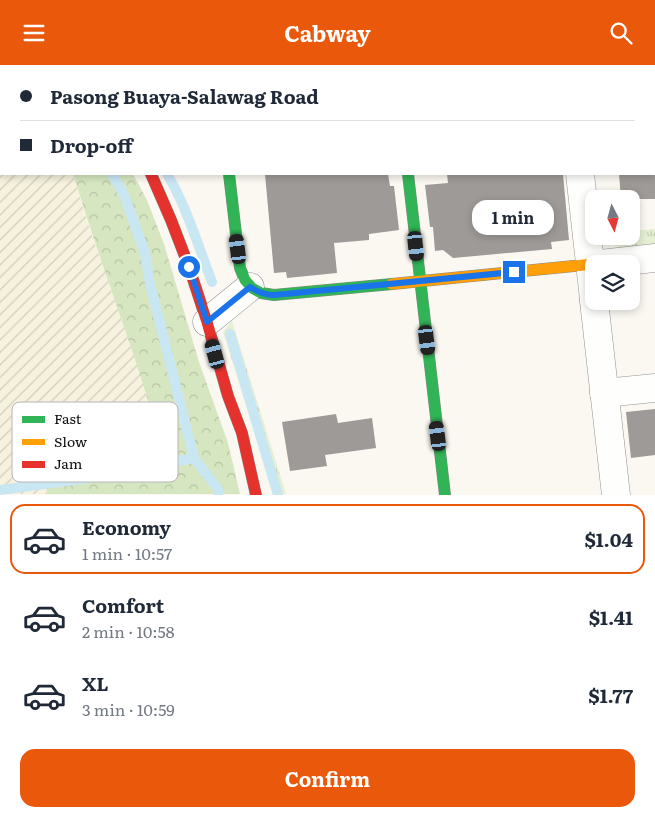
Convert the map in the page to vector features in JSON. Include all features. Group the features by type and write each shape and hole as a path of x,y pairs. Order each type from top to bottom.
{"street":[{"path":"151,175 174,227 207,322 242,433 256,495"},
{"path":"228,175 240,268 250,287 266,295 585,265"},
{"path":"408,175 445,495"},
{"path":"580,175 594,255"},
{"path":"640,260 655,258"},
{"path":"207,322 250,287"},
{"path":"595,310 616,495"},
{"path":"604,393 655,388"}],"shaded area":[{"path":"0,175 73,175 87,221 142,378 148,402 12,402 12,482 46,482 47,494 0,494"}],"green space":[{"path":"73,175 134,175 147,200 164,244 199,362 228,443 240,494 47,494 46,482 178,482 178,402 148,402"},
{"path":"655,229 655,244 628,247 615,245 640,245 640,230"},
{"path":"232,321 286,494 273,494 223,332"}],"building":[{"path":"265,175 388,175 390,186 394,186 399,230 369,234 369,240 334,243 337,273 287,278 286,272 274,273"},
{"path":"447,175 563,175 569,240 551,242 552,249 453,258 443,250 435,251 433,227 430,227 425,185 448,183"},
{"path":"619,175 655,175 655,199 640,199 640,190 620,190"},
{"path":"655,409 655,455 631,458 626,412"},
{"path":"336,414 338,423 372,418 376,448 325,455 327,466 290,471 282,422"}],"waterway":[{"path":"113,175 124,195 145,253 150,284 194,458 218,489 218,495"},
{"path":"168,175 186,213 212,282"},
{"path":"230,334 278,495"},
{"path":"178,461 194,458"},
{"path":"0,490 59,482"}],"traffic: fast":[{"path":"229,175 240,268 245,280 252,288 261,293 274,295 392,284"},
{"path":"408,175 445,495"}],"traffic: slow":[{"path":"392,284 585,265"}],"traffic: jam":[{"path":"151,175 189,267 207,322 228,396 242,433 256,495"}],"route":[{"path":"189,267 207,322 250,287 266,295 274,295 514,272"}]}
